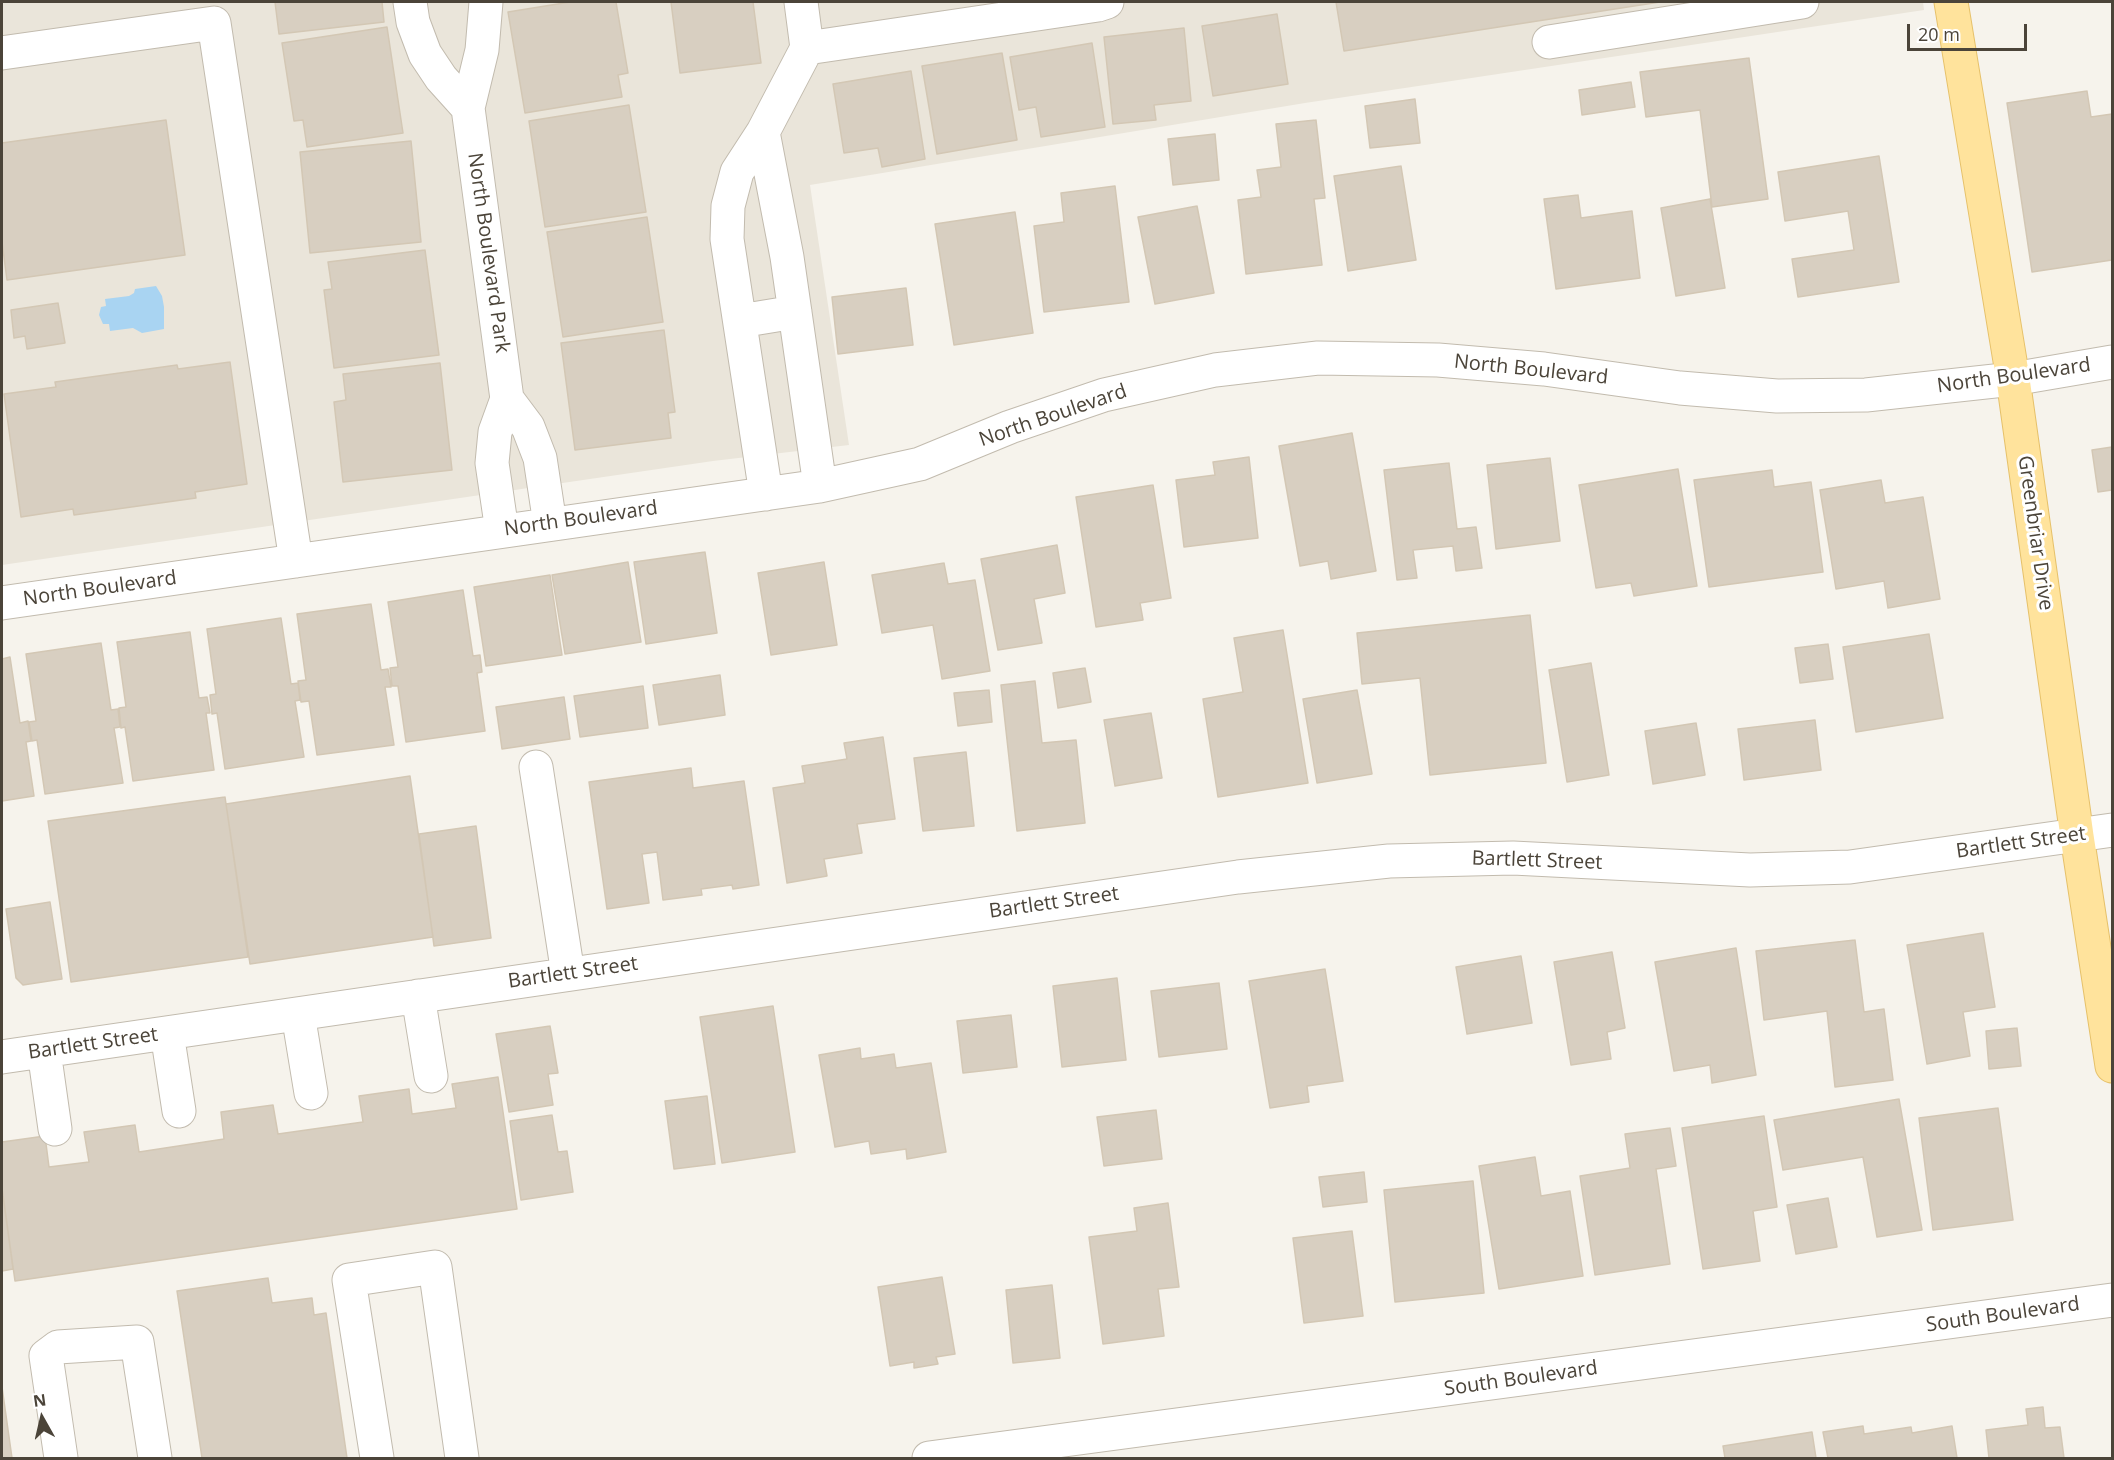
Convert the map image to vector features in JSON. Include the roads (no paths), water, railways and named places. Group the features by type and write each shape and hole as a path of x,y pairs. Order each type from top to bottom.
{"main road":[{"name":"Greenbriar Drive","path":"1951,2 2013,379 2112,1066"}],"street":[{"path":"410,2 413,22 425,54 441,78 468,108"},
{"name":"North Boulevard Park","path":"486,2 482,50 468,108 507,399 495,432 492,463 502,531"},
{"path":"766,494 727,239 728,206 737,172 763,132 807,48 801,2"},
{"path":"807,48 1107,2"},
{"path":"1549,42 1802,2"},
{"path":"2,53 214,23 296,561"},
{"path":"763,132 787,257 820,486"},
{"path":"740,321 795,312"},
{"name":"North Boulevard","path":"2,603 820,486 920,464 1010,427 1104,395 1215,370 1318,358 1438,360 1544,369 1680,388 1777,396 1866,395 2013,379 2112,362"},
{"name":"North Boulevard Park","path":"507,399 528,427 540,458 550,524"},
{"path":"536,767 568,974"},
{"name":"Bartlett Street","path":"2,1057 1238,877 1389,861 1513,858 1750,870 1850,867 2112,830"},
{"path":"418,996 431,1076"},
{"path":"298,1014 310,1093"},
{"path":"167,1033 179,1111"},
{"path":"44,1051 55,1129"},
{"path":"377,1458 349,1280 435,1267 462,1458"},
{"name":"South Boulevard","path":"929,1458 2112,1300"},
{"path":"61,1458 46,1356 58,1347 137,1342 155,1458"}],"water":[{"path":"156,286 162,296 164,329 142,333 133,328 110,331 109,324 103,324 99,315 101,307 106,306 105,299 129,296 134,293 135,289"}]}
